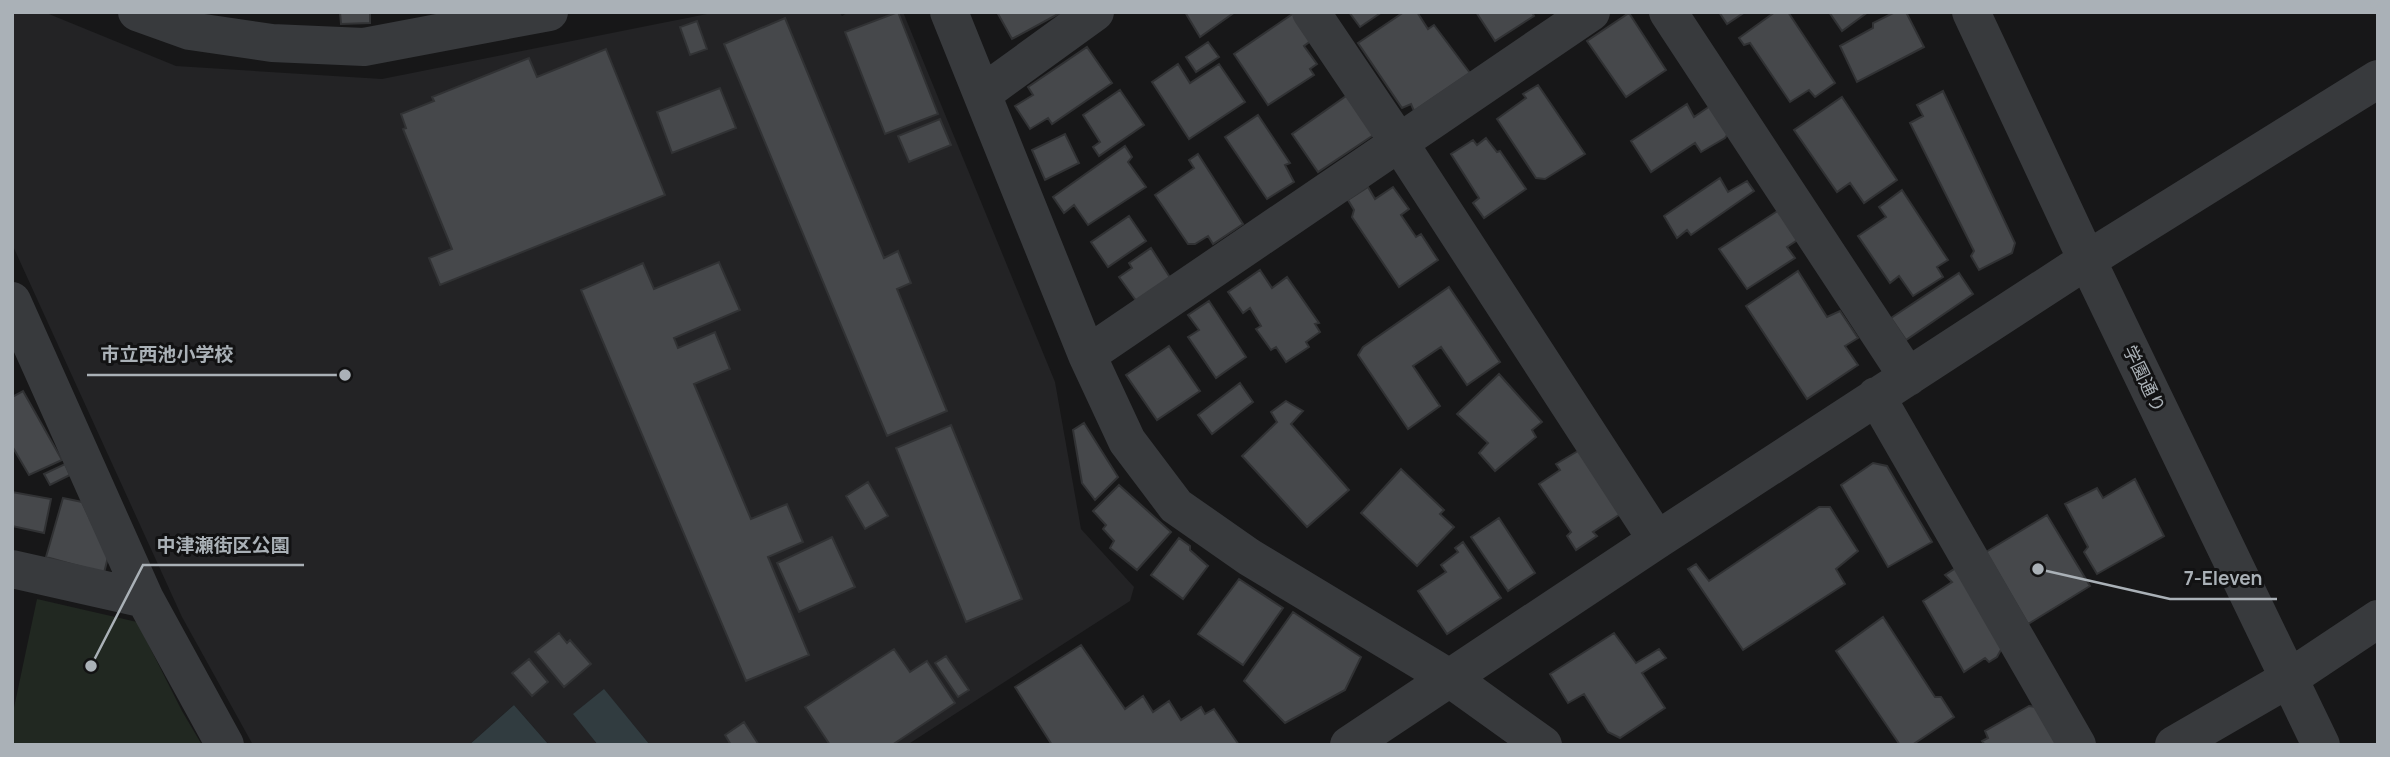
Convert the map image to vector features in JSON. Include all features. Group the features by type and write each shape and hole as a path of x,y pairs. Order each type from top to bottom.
{"street":[{"path":"137,12 190,31 272,43 364,47 549,12"},
{"path":"949,12 1087,355 1127,441 1176,506 1249,557 1451,679 1543,745"},
{"path":"982,94 1095,12"},
{"path":"1311,12 1657,540"},
{"path":"1087,355 1591,12"},
{"path":"1668,12 1892,387 2077,745"},
{"name":"学園通り","path":"1971,12 2087,260 2321,745"},
{"path":"1349,745 1657,540 2087,260 2378,79"},
{"path":"12,301 145,599 225,745"},
{"path":"12,569 145,599"},
{"path":"2174,745 2288,679 2378,619"}],"shaded area":[{"path":"12,12 44,12 176,66 382,79 717,12 839,12 842,16 849,12 897,12 845,32 885,134 937,113 898,12 903,12 1055,382 1081,529 1134,587 1130,601 907,745 892,745 955,703 928,661 910,672 894,649 805,707 830,745 759,745 744,723 725,735 731,745 650,745 604,690 574,714 598,745 549,745 514,705 469,745 253,745 182,617 12,244","holes":["784,19 884,258 898,252 911,282 897,289 947,411 888,436 724,44","697,21 706,49 690,55 680,26","606,49 440,285 429,259 452,249 401,114 434,101 432,97 529,58 537,77","720,88 736,128 673,153 657,112","940,119 951,145 909,162 898,136","720,262 740,310 674,338 678,348 716,333 730,369 694,384 751,519 787,504 803,542 768,557 809,655 746,681 581,290 643,263 654,289","951,426 1022,599 966,622 896,448","868,482 888,515 865,529 846,496","832,537 799,611 777,563","559,633 567,643 571,640 591,664 564,687 535,653","946,656 969,689 959,697 935,664","529,659 548,682 532,696 512,674"]},
{"path":"37,599 137,622 202,745 12,745 12,717"},
{"path":"604,689 650,745 598,745 573,714"},
{"path":"514,705 549,745 469,745"}],"building":[{"path":"340,12 370,12 370,23 341,24"},
{"path":"898,12 938,114 885,134 845,32"},
{"path":"997,12 1059,12 1060,13 1012,39"},
{"path":"1185,12 1235,12 1200,37"},
{"path":"1349,12 1382,12 1360,27"},
{"path":"1404,12 1417,12 1428,29 1434,25 1470,73 1414,111 1411,104 1402,108 1358,43"},
{"path":"1476,12 1532,12 1534,16 1495,41"},
{"path":"1719,12 1745,12 1727,24"},
{"path":"1775,12 1788,12 1835,83 1815,97 1809,90 1790,102 1750,43 1744,45 1739,38"},
{"path":"1829,12 1868,12 1842,31"},
{"path":"1895,12 1906,12 1924,47 1857,82 1840,46 1873,28 1873,23"},
{"path":"1294,13 1312,40 1304,46 1317,64 1310,69 1314,75 1268,105 1234,54"},
{"path":"1629,13 1666,70 1626,97 1587,41"},
{"path":"785,18 884,258 898,251 911,283 897,289 947,411 887,436 724,44"},
{"path":"697,21 707,49 690,55 680,27"},
{"path":"1208,42 1219,57 1196,72 1186,57"},
{"path":"1087,47 1112,83 1052,124 1048,118 1030,129 1015,106 1033,95 1028,87"},
{"path":"606,49 665,195 440,285 429,258 452,249 403,129 406,128 401,114 434,101 432,97 529,58 537,77"},
{"path":"1178,64 1190,83 1219,64 1245,102 1189,139 1152,82"},
{"path":"1538,85 1585,154 1545,179 1536,178 1497,119 1526,98 1523,94"},
{"path":"720,88 736,128 672,153 657,112"},
{"path":"1120,90 1144,125 1099,156 1093,147 1100,142 1083,115"},
{"path":"1943,91 2015,243 2012,253 1979,270 1971,256 1974,251 1910,123 1923,116 1917,105"},
{"path":"1349,94 1375,134 1318,172 1292,134"},
{"path":"1842,97 1897,180 1864,203 1850,183 1837,192 1794,130"},
{"path":"1687,104 1694,117 1710,106 1729,132 1725,138 1701,152 1695,143 1651,172 1631,141"},
{"path":"1258,115 1290,163 1285,165 1294,182 1267,199 1225,137"},
{"path":"940,119 951,145 909,162 898,136"},
{"path":"1065,134 1079,163 1045,180 1032,150"},
{"path":"1486,138 1497,152 1500,151 1526,189 1484,218 1473,203 1479,198 1451,154 1473,140 1477,145"},
{"path":"1125,146 1132,157 1128,162 1146,187 1088,225 1074,205 1064,213 1053,197"},
{"path":"1198,154 1243,224 1213,244 1208,236 1195,244 1188,244 1155,195 1194,168 1189,160"},
{"path":"1720,178 1728,192 1747,181 1754,191 1691,235 1687,230 1677,238 1664,216"},
{"path":"1368,187 1375,199 1393,187 1409,209 1401,215 1416,237 1421,234 1438,260 1399,287 1352,217 1354,210 1348,200"},
{"path":"1902,190 1948,260 1937,267 1943,277 1913,296 1899,276 1890,283 1858,236 1886,217 1879,207"},
{"path":"1779,210 1799,239 1787,247 1795,258 1747,289 1719,249"},
{"path":"1129,216 1146,241 1108,267 1091,242"},
{"path":"1151,248 1171,279 1137,302 1119,277 1132,268 1129,263"},
{"path":"719,262 740,310 674,338 678,348 715,332 730,369 694,384 751,519 787,504 803,542 768,557 809,655 746,681 581,290 643,263 654,289"},
{"path":"1260,270 1272,288 1287,277 1319,323 1315,324 1320,332 1306,342 1309,347 1286,362 1276,347 1271,350 1256,329 1261,326 1250,308 1243,313 1228,292"},
{"path":"1798,271 1827,317 1840,311 1858,338 1845,346 1858,365 1807,399 1746,306"},
{"path":"1959,273 1973,294 1906,340 1891,318"},
{"path":"1449,287 1500,362 1467,385 1441,347 1413,366 1440,406 1408,429 1358,355 1363,347"},
{"path":"1209,301 1246,357 1216,378 1188,337 1199,330 1188,315"},
{"path":"1169,346 1200,391 1157,420 1126,375"},
{"path":"1499,374 1542,422 1532,430 1536,437 1495,471 1479,453 1488,443 1457,414"},
{"path":"1240,383 1253,402 1212,434 1198,415"},
{"path":"23,391 62,460 29,475 12,446 12,397"},
{"path":"1286,401 1303,411 1291,424 1349,490 1307,527 1242,456 1277,422 1271,412"},
{"path":"1084,423 1118,477 1095,500 1082,483 1073,430"},
{"path":"951,425 1022,599 966,622 896,448"},
{"path":"1583,448 1625,511 1593,532 1597,536 1576,550 1567,536 1571,532 1539,484 1560,470 1556,464"},
{"path":"1873,463 1887,466 1932,542 1888,567 1841,485"},
{"path":"65,464 70,475 50,485 44,474"},
{"path":"1401,469 1444,510 1440,514 1454,527 1417,566 1361,513"},
{"path":"2135,479 2164,536 2097,574 2084,552 2088,547 2065,504 2097,488 2103,498"},
{"path":"868,482 888,516 865,529 846,496"},
{"path":"1119,485 1171,532 1137,570 1110,548 1114,541 1103,529 1106,525 1093,511"},
{"path":"12,492 51,499 44,533 12,526"},
{"path":"63,498 82,502 108,557 104,573 46,557"},
{"path":"1819,507 1830,507 1858,551 1836,569 1845,584 1743,650 1688,569 1696,564 1709,581"},
{"path":"2047,515 2090,586 2028,624 1986,552"},
{"path":"1499,518 1535,573 1508,591 1471,537"},
{"path":"832,537 855,587 799,612 777,563"},
{"path":"1179,538 1208,566 1183,599 1151,575"},
{"path":"1463,542 1501,598 1447,634 1418,591 1446,572 1441,565 1458,552 1455,548"},
{"path":"1962,564 2002,648 1997,657 1989,662 1985,658 1964,672 1923,601 1952,582 1945,575"},
{"path":"1239,579 1283,608 1243,665 1198,634"},
{"path":"1293,612 1361,657 1345,690 1285,723 1244,681"},
{"path":"1883,617 1935,697 1941,697 1954,717 1912,745 1900,745 1836,651"},
{"path":"559,633 567,643 570,640 591,664 564,687 535,652"},
{"path":"1614,633 1636,663 1659,649 1666,658 1642,673 1665,708 1620,738 1608,732 1584,694 1568,703 1550,674"},
{"path":"1081,645 1125,709 1143,696 1153,712 1169,701 1181,720 1201,707 1205,714 1214,709 1239,745 1052,745 1015,687"},
{"path":"894,649 910,672 927,661 955,703 892,745 830,745 805,707"},
{"path":"946,656 969,690 958,697 935,663"},
{"path":"529,659 548,682 532,696 512,673"},
{"path":"2029,706 2036,707 2058,745 1985,745 1982,741 1988,738 1985,731"},
{"path":"744,722 759,745 731,745 725,735"}],"place":[{"name":"市立西池小学校","path":"345,375"},
{"name":"7-Eleven","path":"2038,569"},
{"name":"中津瀬街区公園","path":"91,666"}]}
